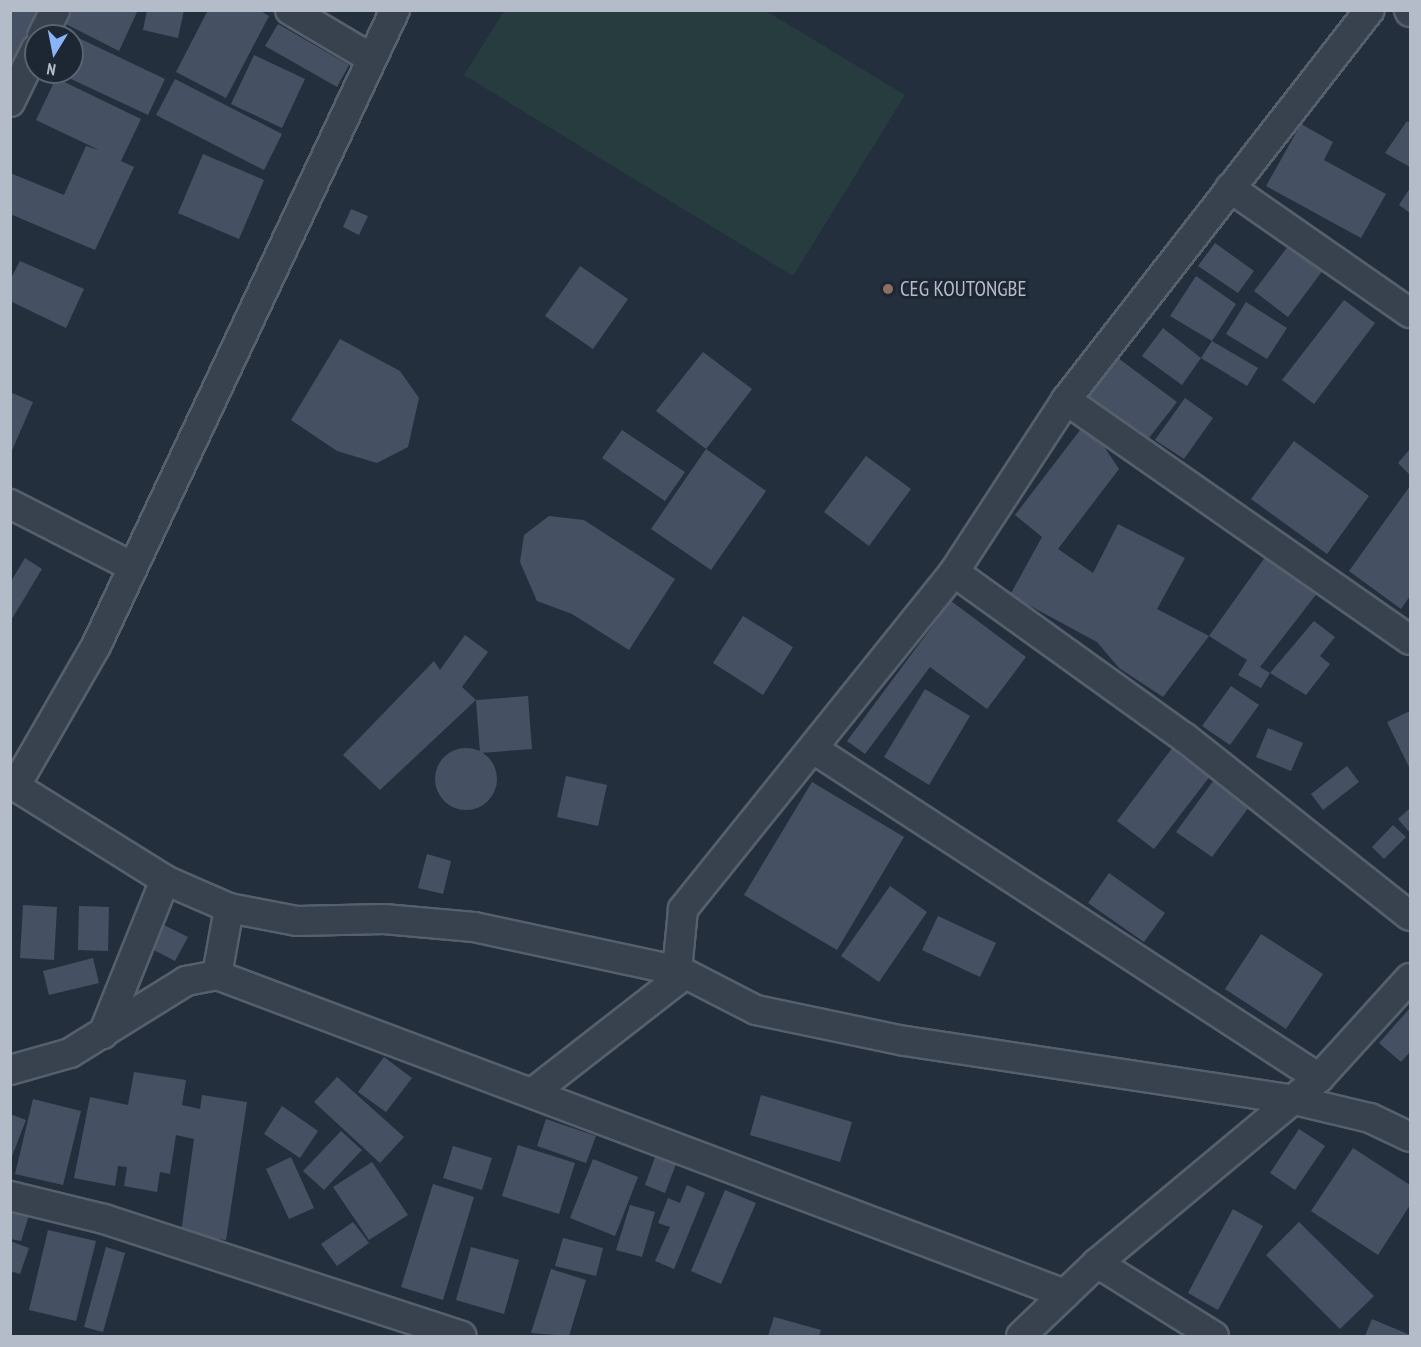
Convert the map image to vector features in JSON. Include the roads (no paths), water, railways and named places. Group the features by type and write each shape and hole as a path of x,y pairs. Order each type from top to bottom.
{"street":[{"path":"48,24 55,10"},
{"path":"290,10 371,58"},
{"path":"395,10 96,646 13,784 165,880 229,908 297,921 384,919 474,927 680,971 756,1010 905,1041 1290,1099 1370,1118 1410,1137"},
{"path":"536,1090 669,988 680,971 677,933 683,909 815,750 954,572 1066,400 1370,10"},
{"path":"10,102 24,73"},
{"path":"1230,188 1410,313"},
{"path":"1066,400 1410,640"},
{"path":"10,504 133,567"},
{"path":"954,572 1185,737 1410,916"},
{"path":"815,750 1319,1078"},
{"path":"103,1034 165,880"},
{"path":"217,975 229,908"},
{"path":"10,1070 70,1053 186,981 217,975 536,1090 1065,1294"},
{"path":"1021,1336 1097,1263 1290,1099 1319,1078 1410,978"},
{"path":"10,1196 104,1219 460,1336"},
{"path":"1097,1263 1214,1336"}],"place":[{"name":"CEG KOUTONGBE","path":"888,289"}]}
